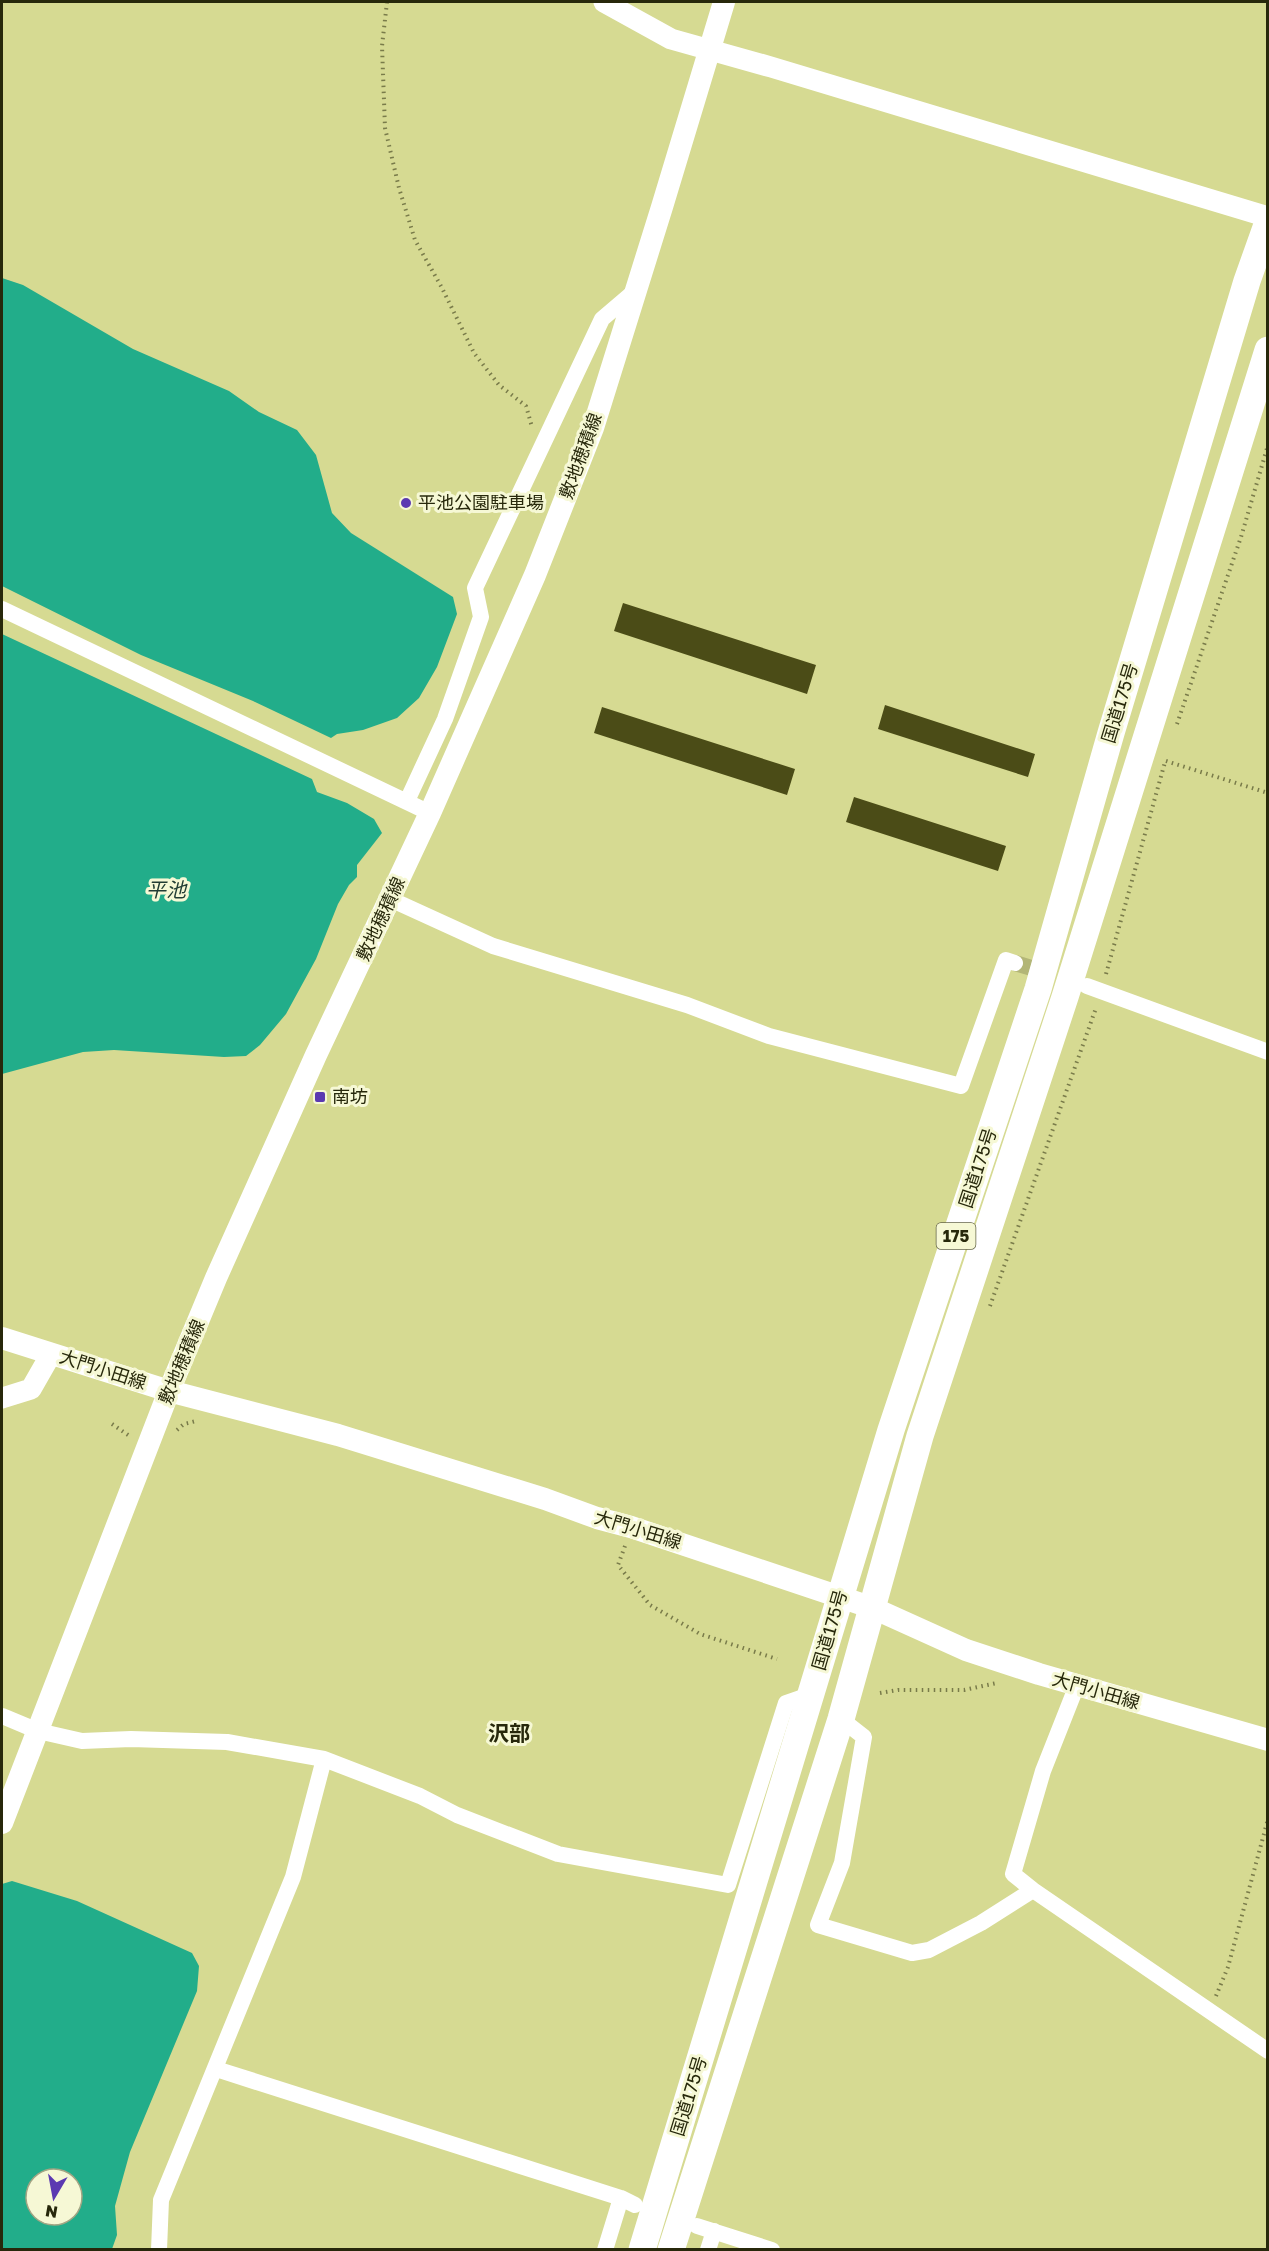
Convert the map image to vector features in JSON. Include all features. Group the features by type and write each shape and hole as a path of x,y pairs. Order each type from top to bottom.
{"highway":[{"name":"国道175号","path":"642,2250 891,1430 1038,989 1118,711 1244,292 1268,222"},
{"name":"国道175号","path":"671,2250 841,1719 920,1436 1065,997 1268,350"}],"main road":[{"name":"敷地穂積線","path":"2,1823 169,1391 316,1055 430,813 535,575 593,428 723,2"},
{"name":"大門小田線","path":"2,1338 169,1391 338,1435 631,1527 873,1608 966,1650 1039,1674 1268,1740"}],"street":[{"path":"604,2 671,39 1268,217"},
{"path":"406,801 445,719 481,617 475,588 602,319 636,290"},
{"path":"2,609 430,813"},
{"path":"390,899 493,946 687,1005 768,1036 961,1086 1006,960 1015,963"},
{"path":"1094,989 1268,1052"},
{"path":"2,1398 31,1389 51,1354"},
{"path":"1077,1685 1043,1771 1013,1875 1268,2051"},
{"path":"2,1716 38,1731 82,1741 131,1739 227,1742 324,1759 420,1796 457,1815 558,1854 728,1885 786,1703 812,1694"},
{"path":"841,1719 864,1737 842,1863 818,1925 912,1953 929,1950 981,1923 1033,1890"},
{"path":"159,2250 161,2200 293,1877 324,1759"},
{"path":"216,2069 628,2201 604,2250"},
{"path":"697,2226 772,2250"},
{"path":"708,2250 714,2231"}],"path":[{"path":"387,2 382,46 385,128 399,188 415,240 474,353 499,385 526,406 539,453"},
{"path":"1176,728 1241,537 1268,445"},
{"path":"962,1309 989,1308 1094,989 1169,750"},
{"path":"1166,761 1268,793"},
{"path":"169,1437 184,1424 204,1419"},
{"path":"112,1424 136,1440"},
{"path":"631,1527 618,1565 650,1605 700,1634 777,1659"},
{"path":"880,1693 898,1690 964,1690 1039,1674"},
{"path":"1210,2011 1228,1967 1268,1819"}],"water":[{"path":"2,278 23,285 133,349 229,391 259,412 297,430 316,455 332,513 351,533 453,597 457,614 437,667 419,698 397,718 363,730 337,734 331,738 253,701 141,655 2,586"},
{"name":"平池","path":"2,634 312,779 317,792 347,803 374,819 382,833 357,865 357,877 349,885 338,904 316,959 286,1014 260,1045 246,1056 224,1057 114,1050 83,1052 2,1074"},
{"path":"12,1881 77,1901 192,1953 199,1966 197,1991 130,2152 115,2206 117,2235 112,2249 2,2249 2,1884"}],"building":[{"path":"623,603 816,665 807,694 614,631"},
{"path":"885,705 1035,754 1028,777 878,729"},
{"path":"602,707 795,769 787,795 594,733"},
{"path":"854,797 1006,846 998,871 846,822"}],"tunnel":[{"path":"1015,963 1051,974"}],"place":[{"name":"平池公園駐車場","path":"406,503"},
{"name":"南坊","path":"320,1097"}],"district":[{"name":"沢部","path":"509,1734"}]}
